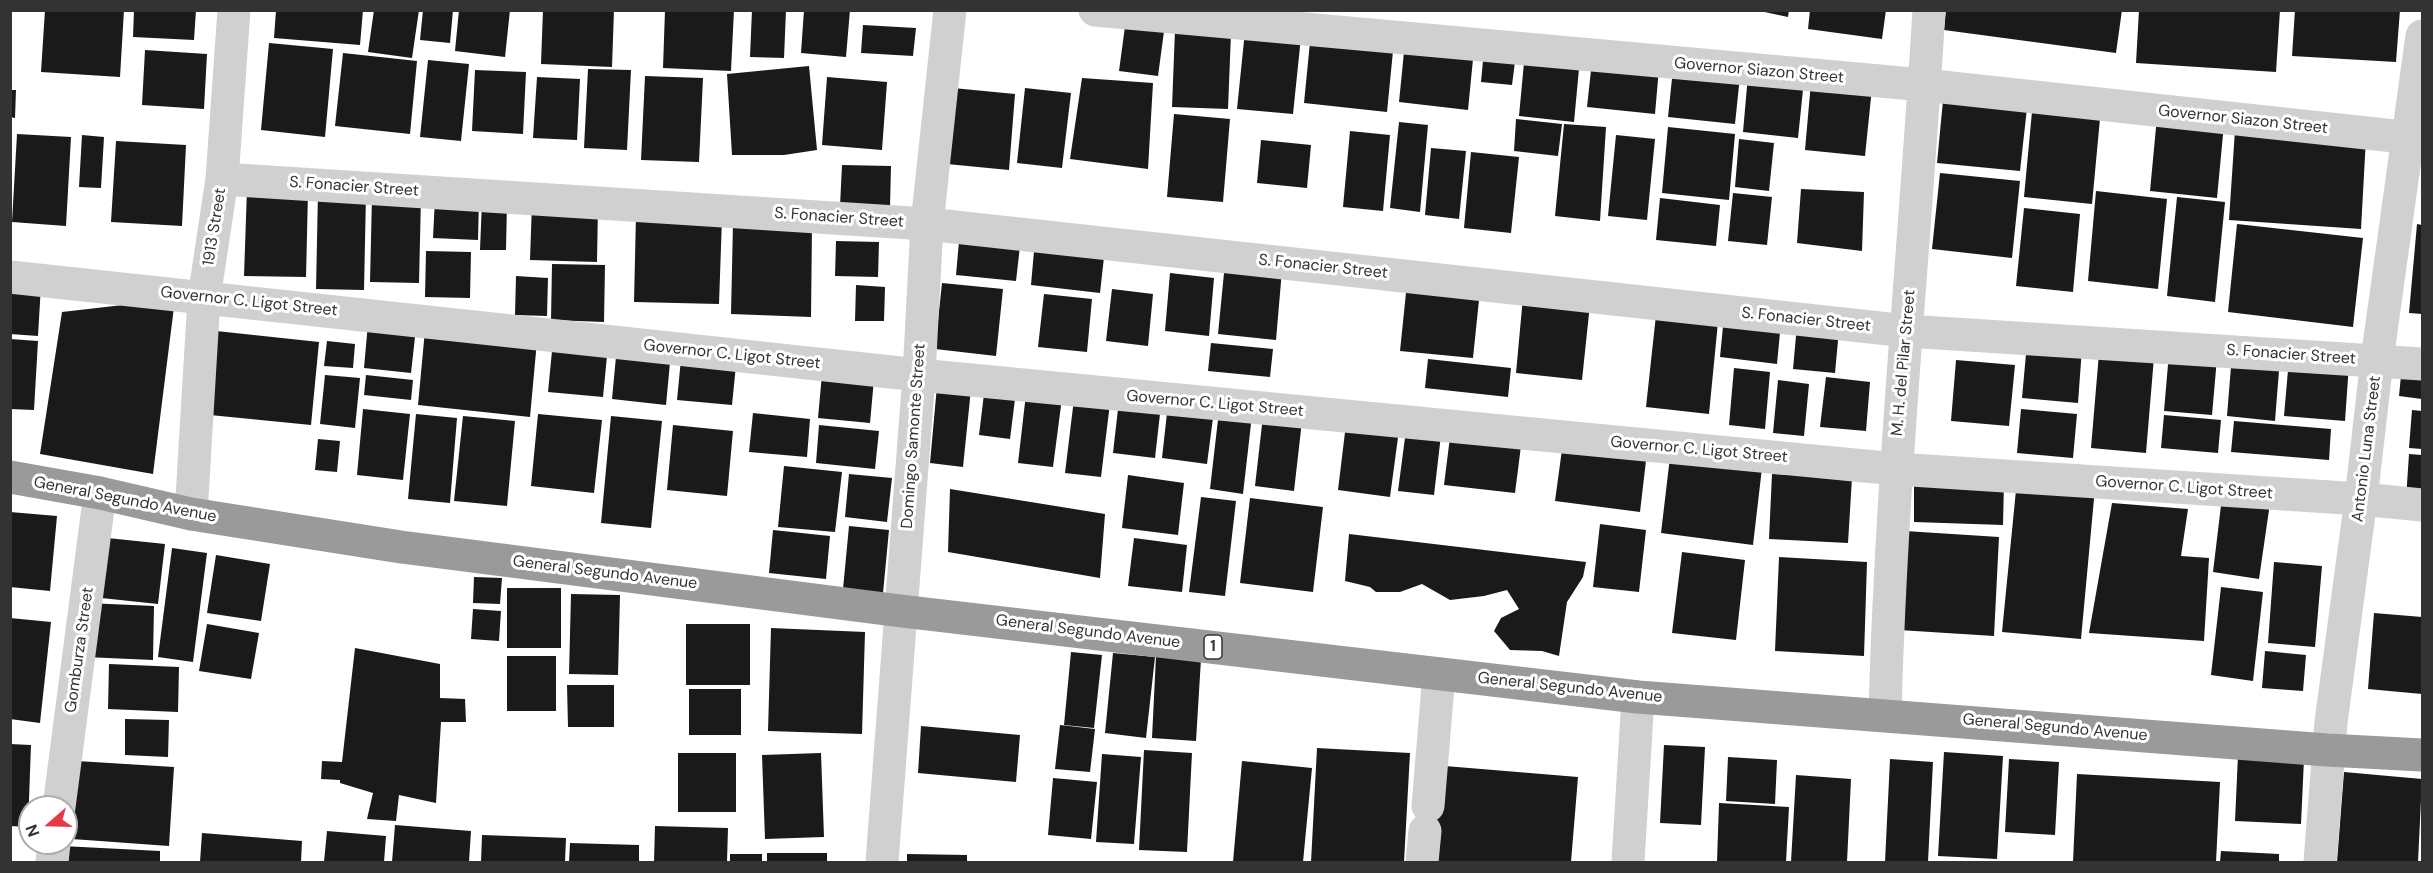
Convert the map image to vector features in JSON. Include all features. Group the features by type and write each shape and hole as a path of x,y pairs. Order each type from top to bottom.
{"highway":[{"name":"General Segundo Avenue","path":"10,477 191,514 412,548 910,612 1638,697 2327,750 2422,755"}],"street":[{"name":"1913 Street","path":"191,514 204,298 222,179 234,10"},
{"name":"Domingo Samonte Street","path":"882,862 889,771 909,772 910,612 927,224 950,10"},
{"name":"Governor Siazon Street","path":"1095,10 1924,85 2416,138"},
{"name":"M. H. del Pilar Street","path":"1885,715 1896,469 1929,10"},
{"name":"Antonio Luna Street","path":"2320,862 2327,750 2361,499 2377,360 2416,138 2422,36"},
{"name":"S. Fonacier Street","path":"222,179 927,224 1907,331 2422,364"},
{"name":"Governor C. Ligot Street","path":"10,277 919,375 1896,469 2361,499 2422,505"},
{"name":"Gomburza Street","path":"61,795 100,494"},
{"path":"1425,833 1439,674"},
{"path":"1628,862 1638,697"}],"building":[{"path":"45,10 124,10 120,77 41,72"},
{"path":"134,10 196,10 194,40 133,37"},
{"path":"276,10 363,10 360,45 274,38"},
{"path":"374,10 419,10 412,58 368,52"},
{"path":"423,10 453,10 450,43 420,40"},
{"path":"459,10 510,10 505,57 455,51"},
{"path":"543,10 614,10 612,67 541,64"},
{"path":"665,10 734,10 731,71 663,68"},
{"path":"752,10 786,10 784,58 750,57"},
{"path":"804,10 850,10 846,57 801,53"},
{"path":"1755,10 1789,10 1788,17"},
{"path":"1810,10 1886,10 1882,39 1808,29"},
{"path":"1946,10 2122,10 2116,53 1944,30"},
{"path":"2139,10 2280,10 2276,72 2136,63"},
{"path":"2295,10 2400,10 2396,62 2292,56"},
{"path":"1126,19 1165,24 1158,76 1119,71"},
{"path":"863,25 916,28 913,56 861,53"},
{"path":"1175,30 1231,33 1228,109 1172,107"},
{"path":"1245,31 1301,37 1293,114 1237,109"},
{"path":"1311,32 1394,41 1387,112 1304,103"},
{"path":"1405,42 1474,49 1468,110 1399,102"},
{"path":"269,43 333,49 325,137 261,130"},
{"path":"145,50 207,54 204,109 142,105"},
{"path":"1484,50 1516,54 1512,85 1481,82"},
{"path":"1525,52 1580,58 1574,122 1519,116"},
{"path":"343,53 417,61 410,134 335,126"},
{"path":"428,60 469,64 461,141 420,137"},
{"path":"1592,61 1659,68 1655,114 1587,107"},
{"path":"809,66 817,150 784,155 732,155 727,74"},
{"path":"588,69 631,70 627,150 584,148"},
{"path":"1673,69 1740,76 1735,124 1668,117"},
{"path":"475,70 526,72 523,134 472,131"},
{"path":"1748,75 1804,80 1798,138 1743,132"},
{"path":"645,76 703,78 699,162 641,160"},
{"path":"537,77 580,79 577,140 533,138"},
{"path":"827,77 887,82 882,150 822,145"},
{"path":"1082,78 1153,83 1148,169 1070,159"},
{"path":"1811,82 1872,88 1865,156 1805,150"},
{"path":"953,88 1015,94 1009,170 947,164"},
{"path":"1025,88 1071,93 1062,168 1017,163"},
{"path":"10,90 16,90 15,118 10,117"},
{"path":"1944,90 2028,99 2020,171 1937,163"},
{"path":"2033,101 2101,108 2092,204 2024,197"},
{"path":"1174,114 1230,119 1223,202 1167,197"},
{"path":"2157,117 2224,124 2217,198 2150,191"},
{"path":"1516,119 1562,124 1558,156 1514,151"},
{"path":"1399,122 1428,125 1420,212 1390,208"},
{"path":"1564,124 1606,127 1600,221 1555,216"},
{"path":"1668,127 1735,134 1729,200 1662,193"},
{"path":"2235,130 2366,138 2361,229 2229,220"},
{"path":"1350,131 1390,135 1383,211 1343,207"},
{"path":"17,134 71,137 66,226 12,222"},
{"path":"82,135 104,137 101,188 79,187"},
{"path":"1616,135 1655,139 1647,220 1608,216"},
{"path":"1739,139 1774,143 1769,191 1735,187"},
{"path":"1261,140 1311,145 1307,188 1257,183"},
{"path":"116,141 186,145 182,226 111,222"},
{"path":"1431,148 1466,151 1459,219 1425,215"},
{"path":"1471,152 1519,157 1511,233 1464,228"},
{"path":"842,165 891,166 890,207 840,206"},
{"path":"1940,173 2020,181 2012,258 1932,249"},
{"path":"247,189 308,192 306,277 244,276"},
{"path":"1801,189 1864,192 1862,251 1797,243"},
{"path":"2096,191 2167,199 2158,289 2088,281"},
{"path":"318,192 366,194 364,290 316,289"},
{"path":"1733,193 1772,197 1767,245 1728,241"},
{"path":"372,196 421,197 419,283 370,282"},
{"path":"2177,197 2225,202 2215,302 2167,296"},
{"path":"435,198 479,199 478,240 433,238"},
{"path":"1660,198 1720,205 1716,246 1656,240"},
{"path":"482,201 507,202 506,250 480,250"},
{"path":"532,203 598,205 597,262 530,260"},
{"path":"2024,208 2080,214 2073,292 2016,286"},
{"path":"636,215 722,218 719,304 634,302"},
{"path":"733,223 812,226 811,317 731,314"},
{"path":"2237,224 2363,238 2353,327 2228,312"},
{"path":"2417,224 2422,225 2422,314 2409,313"},
{"path":"960,230 1021,237 1016,281 956,275"},
{"path":"1035,240 1105,248 1100,293 1031,285"},
{"path":"836,241 879,242 878,277 835,276"},
{"path":"426,251 471,252 470,298 425,297"},
{"path":"1225,263 1282,270 1276,340 1218,334"},
{"path":"552,264 605,265 604,322 551,320"},
{"path":"1170,273 1214,278 1209,336 1165,331"},
{"path":"516,276 548,278 547,316 515,315"},
{"path":"10,283 41,285 38,336 10,334"},
{"path":"942,283 1003,289 996,356 935,349"},
{"path":"1407,283 1480,290 1473,358 1400,351"},
{"path":"856,285 885,287 884,321 855,321"},
{"path":"1112,289 1153,294 1148,346 1106,341"},
{"path":"1044,294 1092,299 1087,352 1038,347"},
{"path":"1523,297 1590,304 1582,380 1516,373"},
{"path":"175,299 153,474 40,454 62,312"},
{"path":"1656,315 1718,322 1709,414 1646,407"},
{"path":"1724,316 1781,322 1777,364 1720,357"},
{"path":"368,323 416,328 411,373 364,368"},
{"path":"1797,325 1839,330 1835,373 1793,369"},
{"path":"207,330 319,342 311,425 200,414"},
{"path":"425,330 537,341 530,417 418,405"},
{"path":"10,339 38,341 34,410 10,409"},
{"path":"327,341 355,344 353,368 324,366"},
{"path":"1211,343 1273,349 1270,377 1208,371"},
{"path":"2027,343 2082,348 2078,403 2022,398"},
{"path":"617,346 671,352 666,405 612,399"},
{"path":"552,351 607,356 603,397 548,392"},
{"path":"2099,353 2154,357 2146,453 2091,448"},
{"path":"2169,353 2217,358 2212,415 2164,411"},
{"path":"2232,354 2280,358 2275,421 2227,416"},
{"path":"681,359 736,365 732,405 677,400"},
{"path":"1428,359 1511,368 1508,397 1425,388"},
{"path":"2289,359 2349,364 2345,421 2284,416"},
{"path":"1956,360 2015,365 2009,426 1951,421"},
{"path":"2402,365 2422,367 2422,399 2399,396"},
{"path":"1734,368 1770,372 1765,429 1729,425"},
{"path":"822,374 874,379 870,423 818,418"},
{"path":"325,375 360,378 355,428 320,424"},
{"path":"366,375 413,380 411,400 364,395"},
{"path":"1826,377 1870,382 1866,431 1820,427"},
{"path":"1778,380 1809,384 1804,436 1773,433"},
{"path":"937,386 971,389 963,467 930,463"},
{"path":"984,394 1015,399 1010,439 979,435"},
{"path":"1026,394 1062,398 1053,467 1018,463"},
{"path":"1074,399 1110,403 1101,477 1065,473"},
{"path":"1119,400 1161,405 1155,458 1113,453"},
{"path":"1168,404 1214,410 1207,464 1162,458"},
{"path":"363,409 410,414 403,480 357,475"},
{"path":"2021,409 2077,414 2073,458 2017,453"},
{"path":"2412,410 2422,411 2422,449 2409,448"},
{"path":"1219,411 1252,415 1243,494 1210,489"},
{"path":"753,413 810,419 807,457 749,452"},
{"path":"416,414 457,418 450,503 408,499"},
{"path":"538,414 602,420 594,493 531,486"},
{"path":"2164,415 2221,420 2218,453 2161,448"},
{"path":"463,416 515,421 507,506 454,501"},
{"path":"611,416 662,421 651,528 601,523"},
{"path":"1263,416 1302,421 1294,491 1255,486"},
{"path":"2234,421 2331,429 2329,460 2231,452"},
{"path":"1346,424 1399,430 1390,497 1338,490"},
{"path":"673,425 733,431 727,496 667,490"},
{"path":"819,425 879,431 875,469 816,463"},
{"path":"1451,429 1522,438 1515,493 1444,485"},
{"path":"1406,430 1441,435 1434,495 1398,491"},
{"path":"318,439 340,441 337,472 315,470"},
{"path":"1563,442 1647,452 1640,512 1555,501"},
{"path":"2409,454 2422,455 2422,501 2406,499"},
{"path":"1670,457 1762,468 1753,545 1661,533"},
{"path":"784,466 842,472 835,532 778,527"},
{"path":"849,474 892,478 887,522 845,517"},
{"path":"1772,474 1852,478 1848,543 1769,539"},
{"path":"1128,475 1184,483 1178,535 1122,528"},
{"path":"1914,478 2004,481 2003,525 1914,522"},
{"path":"2017,480 2095,488 2081,639 2002,632"},
{"path":"950,489 1105,514 1100,578 948,552"},
{"path":"1201,497 1236,501 1225,596 1189,592"},
{"path":"2222,497 2270,503 2259,579 2213,572"},
{"path":"1250,498 1323,507 1313,592 1240,583"},
{"path":"2112,503 2188,509 2181,556 2209,558 2204,641 2089,633"},
{"path":"10,512 57,516 50,591 10,587"},
{"path":"1600,524 1646,530 1639,592 1593,587"},
{"path":"849,526 889,530 883,593 843,589"},
{"path":"773,530 830,536 826,579 769,573"},
{"path":"1905,531 1999,537 1994,636 1899,630"},
{"path":"1349,534 1586,562 1583,577 1567,602 1559,656 1542,651 1510,650 1494,631 1501,618 1519,609 1507,590 1484,596 1450,600 1422,584 1400,592 1376,592 1370,587 1345,581"},
{"path":"98,537 165,544 158,604 92,597"},
{"path":"1134,538 1187,545 1182,592 1128,586"},
{"path":"172,548 207,553 193,662 158,657"},
{"path":"1682,552 1745,560 1736,640 1672,633"},
{"path":"216,555 270,564 261,621 207,613"},
{"path":"1779,557 1867,562 1864,656 1775,651"},
{"path":"2274,562 2322,566 2315,647 2268,643"},
{"path":"474,577 502,578 500,604 473,603"},
{"path":"2221,587 2263,592 2253,681 2211,675"},
{"path":"507,588 561,588 561,648 507,648"},
{"path":"571,594 620,595 618,675 569,674"},
{"path":"87,603 154,606 153,660 85,657"},
{"path":"473,609 501,611 499,641 471,639"},
{"path":"2374,613 2422,617 2422,694 2368,689"},
{"path":"10,618 51,622 40,723 10,719"},
{"path":"207,624 259,633 251,679 199,671"},
{"path":"686,624 750,624 750,685 686,685"},
{"path":"771,628 865,632 862,734 768,731"},
{"path":"355,648 440,664 440,698 465,699 466,722 441,722 436,803 399,795 396,821 367,819 373,793 340,783 340,780 321,779 322,761 342,762"},
{"path":"2265,651 2306,655 2303,691 2262,688"},
{"path":"1071,652 1102,655 1094,728 1064,725"},
{"path":"1113,653 1155,657 1146,738 1105,733"},
{"path":"507,656 556,656 556,711 507,711"},
{"path":"1156,656 1201,659 1196,741 1152,738"},
{"path":"109,664 179,667 178,712 108,709"},
{"path":"567,685 614,685 614,727 568,727"},
{"path":"689,689 741,689 741,735 689,735"},
{"path":"125,719 169,720 168,757 125,755"},
{"path":"1060,725 1095,729 1090,772 1055,769"},
{"path":"921,726 1020,735 1016,782 918,773"},
{"path":"10,744 31,745 29,795 18,795 18,826 10,826"},
{"path":"1664,745 1705,747 1701,825 1660,823"},
{"path":"1317,748 1410,753 1404,862 1311,862"},
{"path":"1144,750 1192,753 1187,852 1139,850"},
{"path":"1944,752 2003,756 1997,859 1938,856"},
{"path":"678,753 736,753 736,812 678,812"},
{"path":"821,753 824,837 765,839 762,755"},
{"path":"1102,754 1141,757 1134,844 1096,842"},
{"path":"2238,755 2304,759 2301,824 2235,821"},
{"path":"1728,757 1777,760 1775,804 1726,801"},
{"path":"1890,759 1933,762 1928,862 1885,862"},
{"path":"2009,759 2059,762 2055,835 2005,832"},
{"path":"77,761 174,767 169,846 78,839 78,795 75,795"},
{"path":"1242,761 1312,768 1303,862 1233,862"},
{"path":"1445,766 1578,777 1571,862 1438,862 1415,830 1418,805"},
{"path":"2344,772 2422,779 2418,862 2337,862"},
{"path":"2077,774 2220,782 2216,862 2073,862"},
{"path":"1796,775 1851,779 1847,862 1791,862"},
{"path":"1053,778 1097,782 1091,839 1048,835"},
{"path":"1719,803 1789,807 1786,862 1717,862"},
{"path":"395,825 471,831 469,862 392,862"},
{"path":"655,826 728,828 727,862 654,862"},
{"path":"327,831 386,836 384,862 324,862"},
{"path":"202,833 302,841 301,862 200,862"},
{"path":"482,835 566,838 565,862 481,862"},
{"path":"570,843 639,845 639,862 569,862"},
{"path":"78,847 160,851 160,862 61,862 61,855 78,855"},
{"path":"2221,851 2279,854 2279,862 2220,862"},
{"path":"767,853 827,853 827,862 767,862"},
{"path":"730,854 762,854 762,862 730,862"},
{"path":"907,854 967,855 967,862 907,862"}]}
